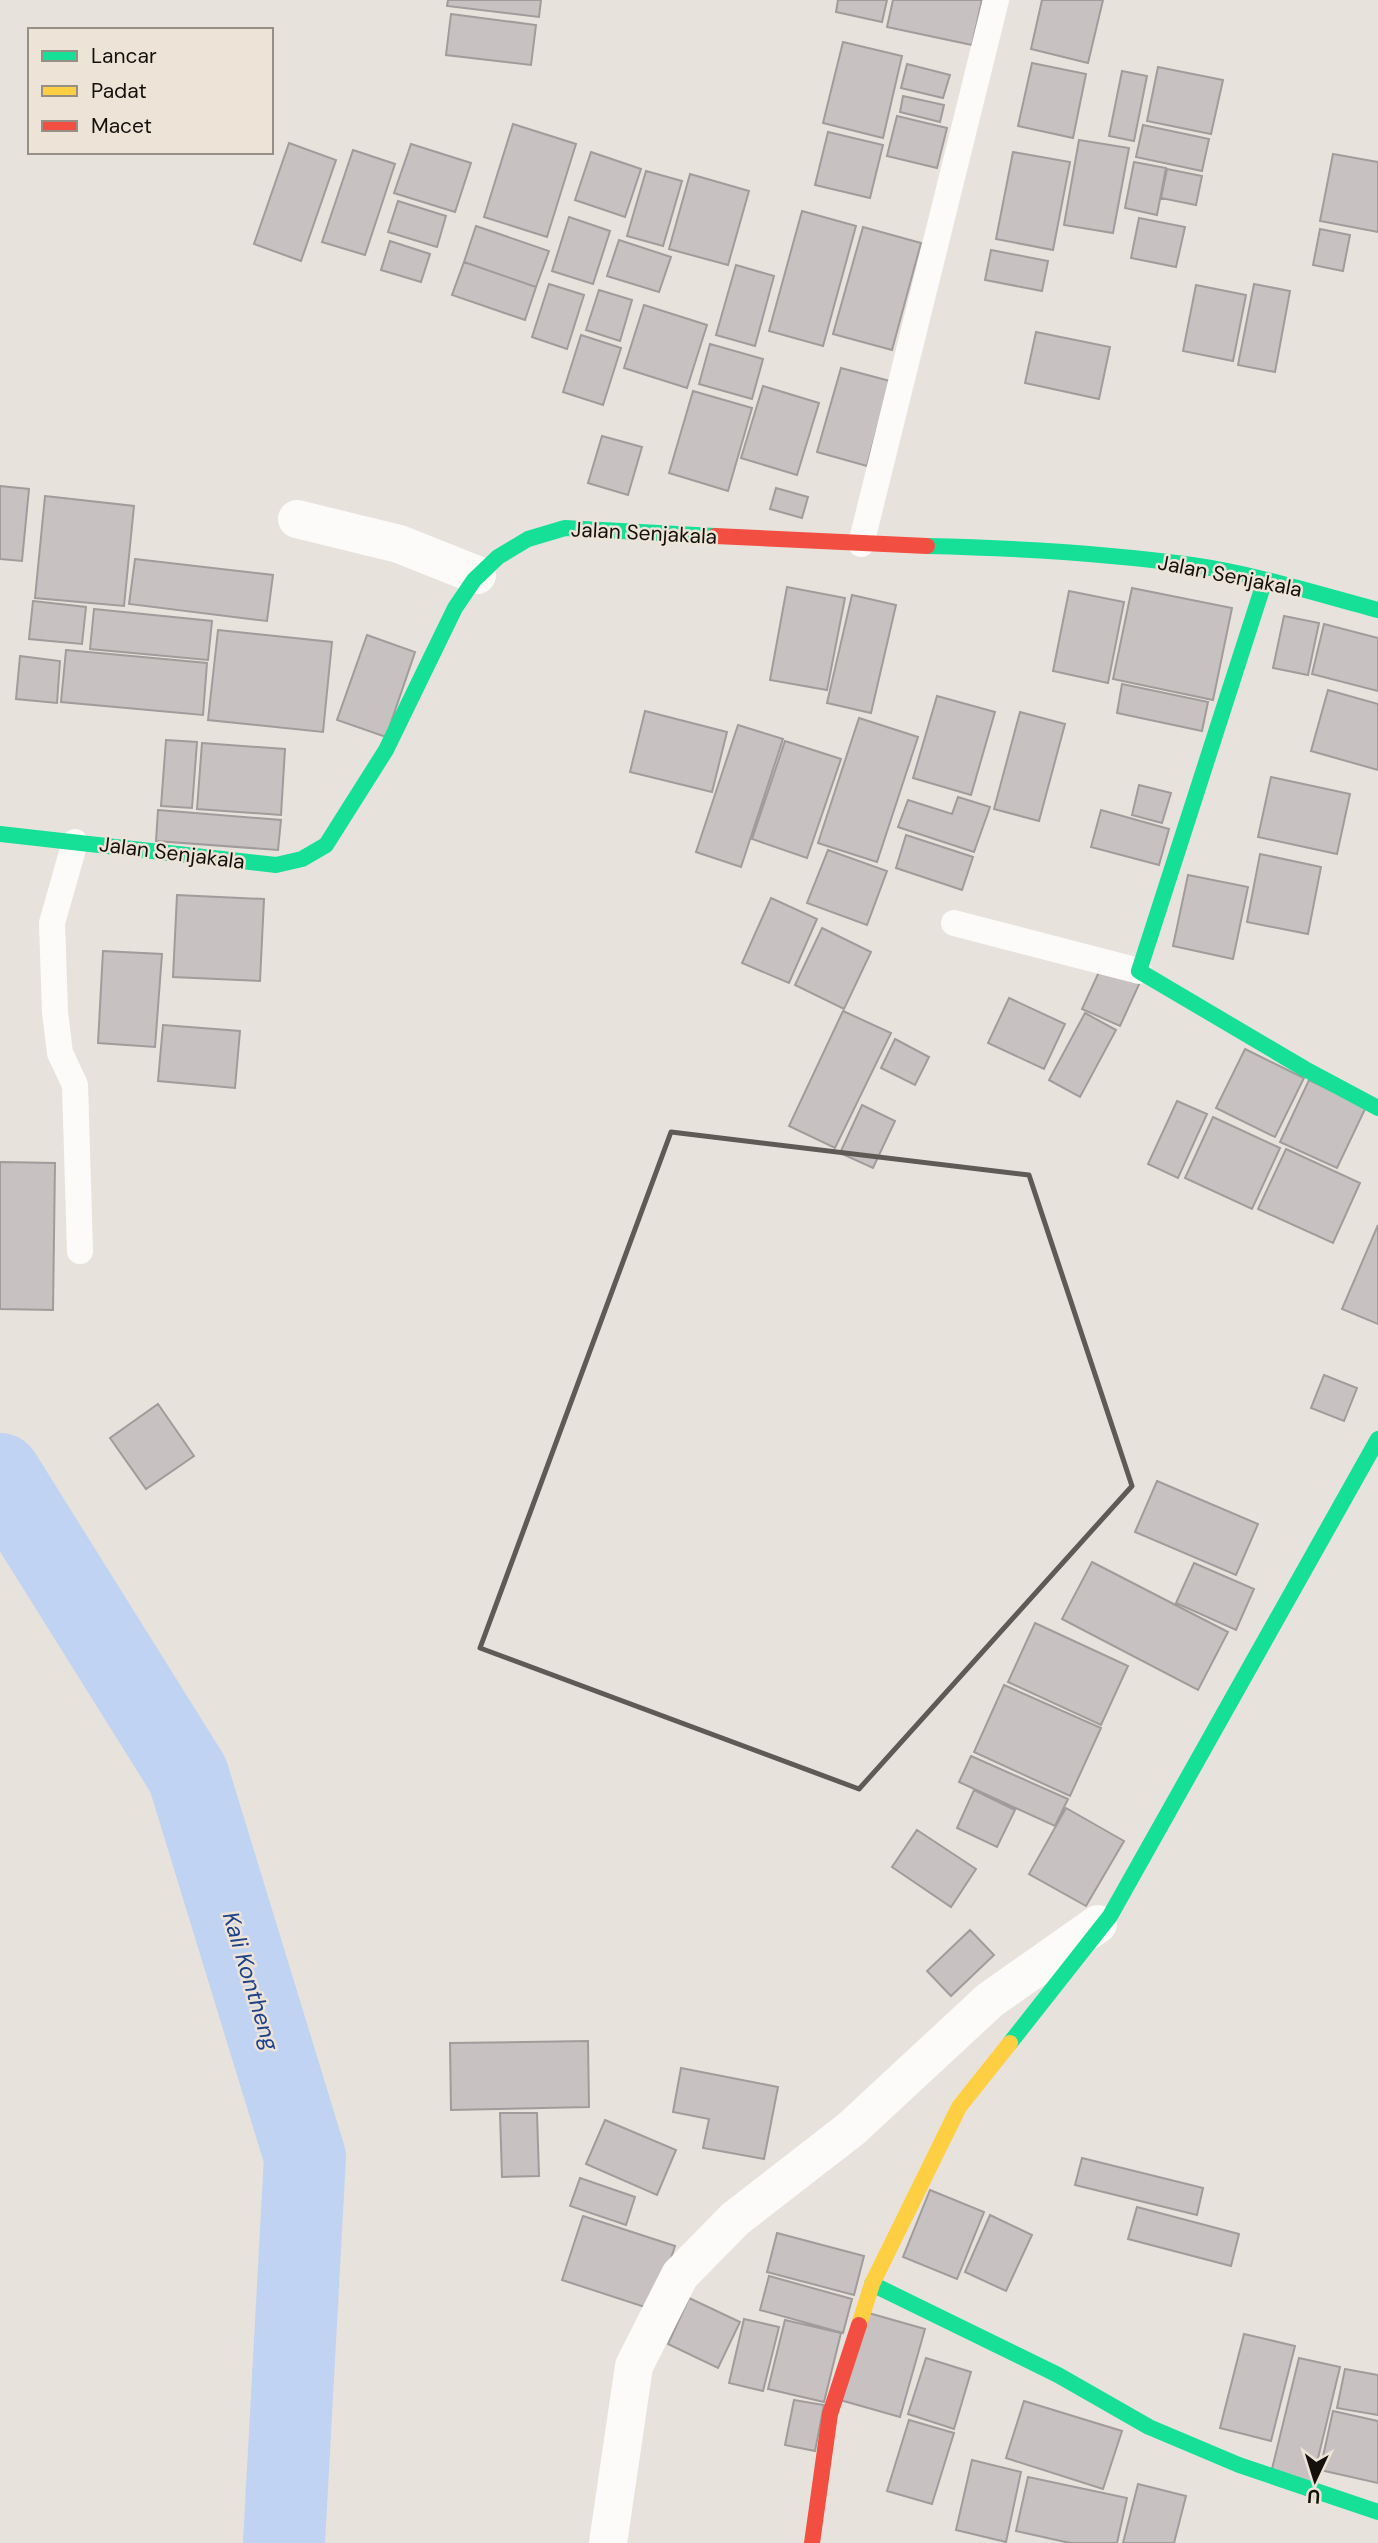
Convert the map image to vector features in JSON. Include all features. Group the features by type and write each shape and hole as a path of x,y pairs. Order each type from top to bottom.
{"street":[{"path":"297,519 398,544 477,575"},
{"name":"Jalan Senjakala","path":"0,834 276,865 295,864 311,856 326,845 393,738 454,607 477,575 512,546 539,533 565,528 861,544 1027,549 1193,565 1265,579 1378,610"},
{"path":"1265,579 1139,971 1305,1069 1378,1108"},
{"path":"812,2543 830,2414 872,2284 959,2107 1110,1916 1378,1439"},
{"path":"608,2543 634,2367 680,2275 735,2219 851,2129 990,2000 1110,1916"},
{"path":"872,2284 1058,2375 1149,2427 1239,2465 1378,2512"}],"lane":[{"path":"861,544 996,0"},
{"path":"75,842 52,923 55,1012 60,1053 75,1085 80,1251"},
{"path":"954,923 1139,971"}],"highlighted area":[{"path":"671,1132 1029,1175 1132,1486 859,1789 480,1648"}],"building":[{"path":"448,0 541,0 539,17 447,6"},
{"path":"838,0 887,0 882,22 836,12"},
{"path":"893,0 982,0 972,45 887,27"},
{"path":"1042,0 1103,0 1088,63 1031,49"},
{"path":"451,14 536,25 531,65 446,55"},
{"path":"843,42 902,56 883,138 823,123"},
{"path":"1032,63 1086,74 1073,138 1018,126"},
{"path":"907,64 950,75 943,98 901,88"},
{"path":"1158,67 1223,80 1211,134 1147,121"},
{"path":"1122,71 1147,76 1134,141 1109,136"},
{"path":"903,96 944,105 940,122 900,112"},
{"path":"897,116 947,128 937,168 887,156"},
{"path":"513,124 576,144 547,237 484,217"},
{"path":"1143,125 1209,139 1202,171 1136,157"},
{"path":"828,132 883,145 870,198 815,185"},
{"path":"1079,140 1129,148 1113,233 1064,225"},
{"path":"289,143 336,160 301,261 254,244"},
{"path":"411,144 471,163 455,212 394,193"},
{"path":"353,150 395,164 365,255 322,242"},
{"path":"591,152 641,169 625,217 575,200"},
{"path":"1013,152 1070,162 1053,250 996,239"},
{"path":"1333,154 1378,162 1378,232 1320,221"},
{"path":"1134,162 1166,168 1157,215 1125,208"},
{"path":"1167,169 1202,176 1196,205 1161,198"},
{"path":"646,171 682,181 663,246 627,236"},
{"path":"690,174 749,191 728,265 669,249"},
{"path":"398,201 446,216 437,247 388,232"},
{"path":"802,211 856,226 823,346 769,331"},
{"path":"569,217 610,231 593,284 552,271"},
{"path":"1139,218 1185,227 1176,267 1131,258"},
{"path":"476,226 549,251 536,287 464,262"},
{"path":"863,227 921,243 892,350 833,334"},
{"path":"1320,229 1350,235 1343,271 1313,265"},
{"path":"619,240 671,257 659,292 607,276"},
{"path":"390,241 430,254 421,282 381,270"},
{"path":"991,250 1048,261 1042,291 985,280"},
{"path":"464,262 536,287 525,320 452,295"},
{"path":"736,265 774,276 755,346 716,335"},
{"path":"549,284 584,295 567,349 532,337"},
{"path":"1254,284 1290,291 1275,372 1238,365"},
{"path":"1196,285 1246,295 1233,361 1183,351"},
{"path":"599,290 632,300 620,341 586,330"},
{"path":"644,305 707,325 687,388 624,368"},
{"path":"1036,332 1110,347 1099,399 1025,383"},
{"path":"581,335 621,348 603,405 563,392"},
{"path":"710,344 763,359 752,399 699,384"},
{"path":"841,368 890,381 867,466 817,452"},
{"path":"763,386 819,403 797,475 741,458"},
{"path":"693,391 752,408 728,491 669,473"},
{"path":"602,436 642,447 628,495 588,483"},
{"path":"0,486 29,489 22,561 0,559"},
{"path":"776,488 808,497 802,518 770,509"},
{"path":"45,496 134,506 124,606 35,598"},
{"path":"135,559 273,575 267,621 129,604"},
{"path":"787,587 845,598 827,690 770,680"},
{"path":"1132,588 1232,608 1213,700 1113,679"},
{"path":"1069,591 1124,602 1108,683 1053,671"},
{"path":"852,595 896,605 871,713 827,703"},
{"path":"33,601 86,607 82,644 29,639"},
{"path":"94,609 212,621 208,660 90,649"},
{"path":"1284,616 1319,623 1308,675 1273,668"},
{"path":"1324,624 1378,638 1378,691 1312,674"},
{"path":"218,630 332,642 323,732 208,720"},
{"path":"367,635 415,652 386,737 337,720"},
{"path":"66,650 207,663 203,715 61,702"},
{"path":"20,656 60,661 57,703 16,699"},
{"path":"1122,684 1208,702 1202,731 1117,713"},
{"path":"1328,690 1378,704 1378,770 1311,751"},
{"path":"937,696 995,712 971,795 913,778"},
{"path":"645,711 727,732 712,792 630,772"},
{"path":"1020,712 1065,724 1039,821 994,809"},
{"path":"859,718 918,737 877,862 818,843"},
{"path":"738,725 783,739 741,867 696,852"},
{"path":"166,740 197,742 192,808 161,806"},
{"path":"785,741 841,759 807,858 752,839"},
{"path":"202,743 285,749 281,815 197,809"},
{"path":"1271,777 1350,794 1337,854 1258,837"},
{"path":"1139,785 1171,793 1162,823 1132,815"},
{"path":"958,797 990,807 974,852 898,827 908,800 952,814"},
{"path":"158,810 281,820 278,850 156,841"},
{"path":"1101,810 1169,829 1159,865 1091,847"},
{"path":"906,835 973,857 962,890 896,868"},
{"path":"828,850 887,871 867,925 807,903"},
{"path":"1260,854 1321,867 1308,934 1247,922"},
{"path":"1188,875 1248,887 1233,959 1173,946"},
{"path":"177,895 264,899 260,981 173,977"},
{"path":"771,898 817,919 789,983 742,963"},
{"path":"822,928 871,952 844,1009 795,985"},
{"path":"103,951 162,954 155,1047 98,1043"},
{"path":"1103,963 1141,980 1120,1026 1082,1009"},
{"path":"1009,998 1065,1024 1044,1069 988,1043"},
{"path":"843,1011 891,1033 835,1148 789,1126"},
{"path":"1085,1013 1116,1030 1080,1097 1049,1080"},
{"path":"163,1025 240,1031 235,1088 158,1081"},
{"path":"895,1039 929,1057 915,1085 881,1068"},
{"path":"1245,1049 1304,1078 1275,1137 1216,1108"},
{"path":"1309,1080 1366,1107 1337,1168 1280,1142"},
{"path":"1177,1101 1207,1114 1178,1178 1148,1164"},
{"path":"862,1105 895,1121 873,1168 840,1153"},
{"path":"1213,1117 1280,1148 1252,1209 1185,1178"},
{"path":"1286,1149 1360,1183 1333,1243 1258,1209"},
{"path":"0,1162 55,1163 53,1310 0,1309"},
{"path":"1378,1225 1378,1324 1342,1309"},
{"path":"1324,1375 1357,1388 1344,1421 1311,1408"},
{"path":"158,1404 194,1456 146,1489 110,1438"},
{"path":"1157,1481 1258,1524 1236,1575 1135,1532"},
{"path":"1092,1562 1228,1632 1198,1690 1062,1619"},
{"path":"1194,1563 1254,1589 1236,1630 1176,1603"},
{"path":"1035,1623 1128,1666 1101,1725 1008,1682"},
{"path":"1004,1685 1101,1728 1070,1796 974,1752"},
{"path":"971,1756 1068,1799 1055,1826 959,1782"},
{"path":"974,1790 1015,1810 997,1847 957,1828"},
{"path":"1066,1808 1124,1841 1086,1906 1029,1874"},
{"path":"917,1830 976,1869 951,1907 892,1867"},
{"path":"970,1930 994,1955 951,1996 927,1971"},
{"path":"588,2041 589,2107 451,2110 450,2043"},
{"path":"681,2068 778,2087 764,2159 703,2148 709,2119 673,2112"},
{"path":"500,2113 537,2113 539,2176 502,2177"},
{"path":"605,2120 676,2150 657,2195 586,2164"},
{"path":"1082,2158 1203,2188 1197,2215 1075,2185"},
{"path":"580,2178 635,2197 626,2225 570,2206"},
{"path":"930,2190 984,2212 957,2279 903,2257"},
{"path":"1137,2207 1239,2234 1231,2266 1128,2239"},
{"path":"990,2215 1032,2235 1006,2291 965,2272"},
{"path":"583,2216 675,2246 654,2310 562,2280"},
{"path":"777,2233 864,2256 854,2295 767,2272"},
{"path":"769,2276 852,2299 843,2333 760,2310"},
{"path":"689,2298 740,2322 718,2368 668,2344"},
{"path":"865,2312 925,2329 900,2417 840,2400"},
{"path":"744,2319 779,2327 763,2391 729,2383"},
{"path":"785,2320 841,2333 824,2402 768,2389"},
{"path":"1244,2334 1295,2346 1271,2441 1220,2428"},
{"path":"926,2358 971,2372 954,2429 908,2414"},
{"path":"1299,2358 1340,2367 1312,2483 1271,2473"},
{"path":"1345,2369 1378,2375 1378,2415 1337,2408"},
{"path":"794,2400 824,2405 815,2451 785,2445"},
{"path":"1024,2401 1122,2431 1103,2489 1006,2458"},
{"path":"1333,2411 1378,2421 1378,2483 1320,2470"},
{"path":"909,2420 954,2433 932,2504 887,2491"},
{"path":"972,2460 1021,2472 1006,2542 956,2530"},
{"path":"1028,2477 1127,2498 1117,2543 1070,2543 1016,2531"},
{"path":"1138,2484 1186,2496 1174,2543 1123,2543"}],"waterway":[{"name":"Kali Kontheng","path":"0,1474 188,1775 305,2157 284,2543"}],"traffic: fast":[{"path":"0,834 276,865 302,859 326,845 386,750 455,608 474,580 498,557 528,539 565,528 715,536"},
{"path":"927,546 1060,552 1192,565 1262,579 1378,610"},
{"path":"1265,580 1139,971 1305,1069 1378,1108"},
{"path":"1010,2043 1110,1916 1378,1439"},
{"path":"872,2284 1058,2375 1149,2427 1239,2465 1378,2512"}],"traffic: slow":[{"path":"859,2325 872,2284 959,2107 1010,2043"}],"traffic: jam":[{"path":"715,536 927,546"},
{"path":"812,2543 830,2414 859,2325"}]}
